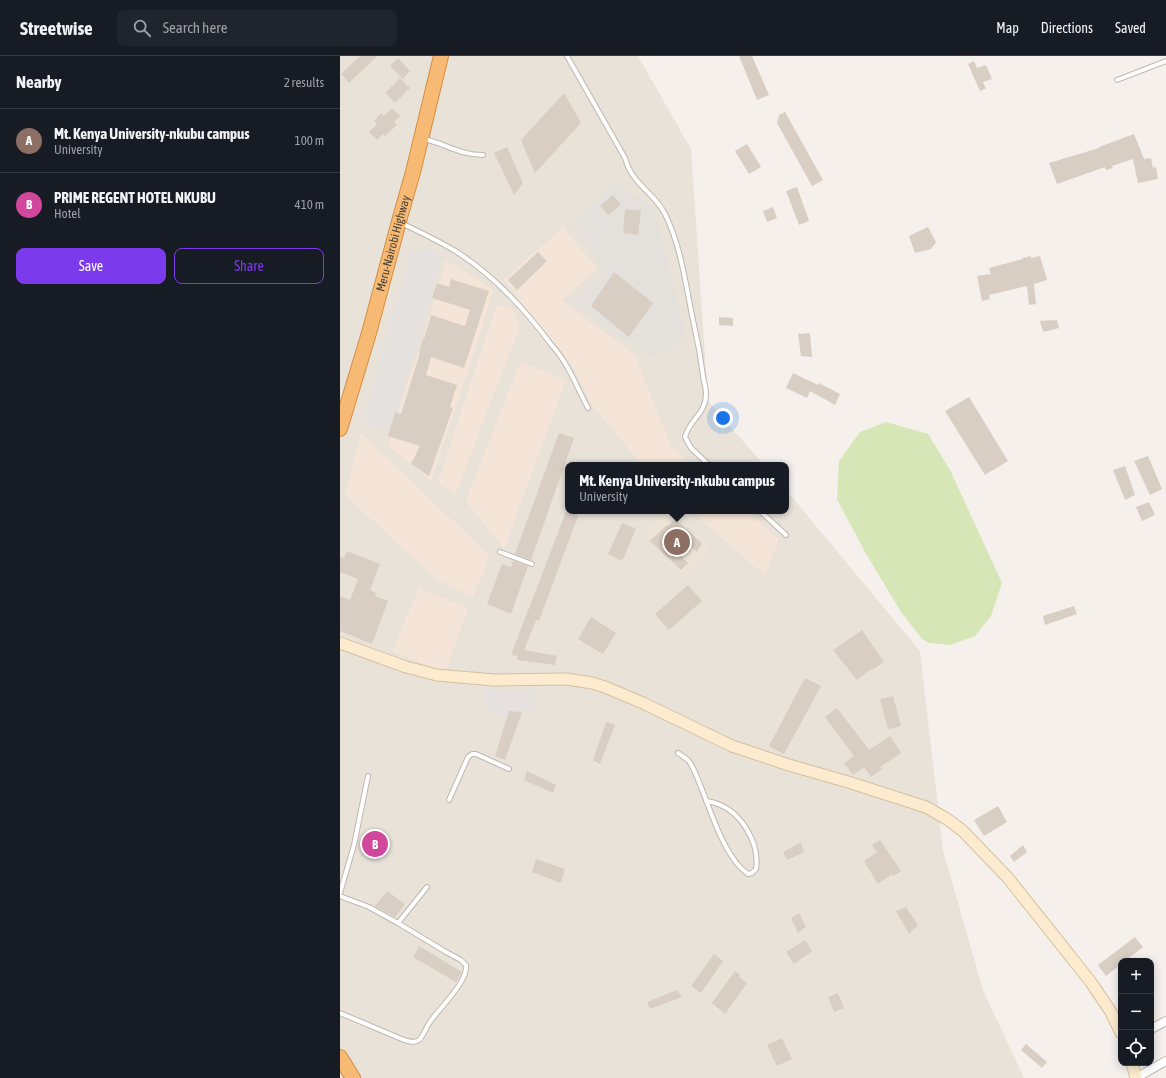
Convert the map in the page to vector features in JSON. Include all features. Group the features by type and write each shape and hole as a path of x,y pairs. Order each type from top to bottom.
{"highway":[{"name":"Meru-Nairobi Highway","path":"340,429 370,333 413,172 441,56"},
{"path":"340,1056 353,1078"}],"street":[{"path":"340,643 406,667 438,675 494,680 567,679 592,683 643,703 732,746 926,808 947,819 963,831 1008,878 1090,981 1111,1012 1120,1030"},
{"path":"1154,1027 1166,1021"},
{"path":"1133,1066 1136,1078 1166,1061"}],"lane":[{"path":"567,56 629,169 637,181 664,212 671,228 686,285 699,349 706,394 700,413 691,425 685,437 691,448 706,462"},
{"path":"1117,80 1166,60"},
{"path":"421,138 439,143 457,151 473,155 483,155"},
{"path":"399,222 456,252 498,283 539,328 561,357 578,385 581,395 588,408"},
{"path":"763,514 786,535"},
{"path":"500,552 532,564"},
{"path":"678,753 688,761 693,768 706,801 727,848 737,865 748,874 752,873 756,869 757,855 754,844 747,830 739,819 728,809 718,804 706,801"},
{"path":"449,800 468,757 472,754 476,754 509,769"},
{"path":"340,1013 389,1034 412,1042 418,1041 465,974 466,965 461,960 398,923 340,895 354,845 368,776"},
{"path":"398,923 427,887"}],"shaded area":[{"path":"340,56 638,56 691,149 708,401 761,462 565,462 565,514 789,514 789,494 920,651 943,850 983,990 1024,1078 340,1078"},
{"path":"614,183 653,206 686,337 653,358 568,301 605,271 571,224"},
{"path":"563,227 597,269 561,301 634,354 671,446 689,462 639,462 591,404 572,365 504,280"},
{"path":"412,247 442,255 392,432 363,423"},
{"path":"446,260 493,289 480,334 431,481 388,445 405,388 423,339"},
{"path":"497,305 513,310 520,326 455,495 438,483"},
{"path":"520,362 566,380 504,549 466,501"},
{"path":"361,433 490,556 473,597 437,580 345,495"},
{"path":"661,514 671,514 711,547 685,579 645,537"},
{"path":"694,514 750,514 779,539 765,576"},
{"path":"419,588 468,608 445,673 392,651"},
{"path":"484,690 538,690 531,713 510,711 508,718 486,710"}],"green space":[{"path":"886,422 928,434 950,470 1002,583 991,616 975,636 950,645 929,643 922,639 901,612 865,552 837,499 839,461 860,432"}],"building":[{"path":"360,56 377,56 349,83 341,74"},
{"path":"739,56 752,56 769,95 757,100"},
{"path":"398,58 410,71 403,79 390,66"},
{"path":"974,61 977,68 986,65 992,79 983,82 986,89 980,91 968,64"},
{"path":"400,78 410,88 395,103 385,93"},
{"path":"564,93 581,123 535,173 521,140"},
{"path":"392,108 400,116 394,122 397,125 385,136 383,134 377,140 369,132 377,124 374,121 381,113 384,116"},
{"path":"785,112 823,180 812,186 777,123 779,115"},
{"path":"1134,134 1144,159 1151,158 1153,168 1156,167 1158,179 1138,183 1133,159 1112,166 1113,168 1106,170 1105,167 1057,184 1049,163 1099,148"},
{"path":"747,144 761,167 749,174 735,151"},
{"path":"507,147 523,183 514,195 494,153"},
{"path":"797,187 809,221 799,225 786,191"},
{"path":"613,195 621,205 608,215 600,206"},
{"path":"773,207 777,218 767,222 763,211"},
{"path":"625,209 641,211 638,235 623,233"},
{"path":"928,227 936,242 931,249 915,253 909,236"},
{"path":"538,252 547,261 517,290 508,280"},
{"path":"1031,256 1031,258 1040,256 1047,280 1034,284 1036,304 1029,305 1027,286 989,295 990,299 982,301 977,276 991,274 989,268"},
{"path":"614,272 653,303 629,337 591,306"},
{"path":"451,279 489,291 464,368 431,357 426,375 457,385 450,407 453,408 429,476 411,464 420,446 388,436 395,412 401,414 431,315 465,326 470,310 432,298 437,283 449,287"},
{"path":"719,317 733,318 733,326 719,325"},
{"path":"1057,320 1059,328 1043,332 1040,321"},
{"path":"810,333 812,357 801,356 798,334"},
{"path":"793,373 818,385 819,383 840,394 835,405 810,391 807,398 786,388"},
{"path":"969,397 1008,461 985,475 945,411"},
{"path":"559,433 574,438 531,560 515,554"},
{"path":"1148,456 1162,489 1150,495 1134,461"},
{"path":"1125,466 1135,495 1125,500 1113,470"},
{"path":"1149,502 1155,515 1142,521 1136,507"},
{"path":"565,514 578,516 539,621 536,620 524,650 557,656 555,665 517,660 517,656 511,655"},
{"path":"675,519 702,543 697,552 691,546 681,556 688,563 681,570 650,541"},
{"path":"622,523 636,529 622,561 608,554"},
{"path":"347,551 380,564 370,590 376,593 375,596 388,601 372,644 340,631 340,596 350,600 358,579 340,572 340,557 344,558"},
{"path":"513,561 528,566 511,614 487,604 502,564 511,567"},
{"path":"688,585 702,601 669,630 655,614"},
{"path":"1074,606 1077,614 1045,625 1043,616"},
{"path":"591,617 616,633 603,654 578,639"},
{"path":"862,630 884,662 872,670 871,669 857,680 833,650"},
{"path":"805,678 821,686 784,754 769,746"},
{"path":"893,696 901,726 888,729 880,699"},
{"path":"837,708 869,750 890,736 901,753 880,767 882,769 871,777 864,767 853,775 844,763 854,756 825,717"},
{"path":"509,711 522,712 505,760 495,756"},
{"path":"606,722 615,725 600,764 593,760"},
{"path":"527,771 556,785 553,793 524,780"},
{"path":"998,806 1007,822 984,836 974,820"},
{"path":"880,840 901,871 893,876 892,874 878,884 864,861 877,852 872,845"},
{"path":"801,842 804,852 787,860 783,852"},
{"path":"1023,845 1027,852 1014,862 1010,856"},
{"path":"536,859 565,869 561,883 532,872"},
{"path":"387,891 405,904 395,917 375,906"},
{"path":"906,907 918,925 909,934 896,911"},
{"path":"799,913 806,927 798,933 791,918"},
{"path":"1135,937 1143,947 1129,958 1118,958 1118,966 1106,976 1098,965"},
{"path":"805,940 812,951 794,964 786,952"},
{"path":"419,946 462,972 456,982 413,957"},
{"path":"714,954 723,961 701,993 691,986"},
{"path":"735,971 740,975 739,977 747,983 725,1014 712,1003"},
{"path":"677,990 682,997 650,1009 647,1002"},
{"path":"838,993 844,1008 834,1012 828,997"},
{"path":"782,1038 792,1059 777,1066 767,1045"},
{"path":"1026,1044 1047,1062 1042,1068 1021,1050"}],"place":[{"name":"Mt. Kenya University-nkubu campus","path":"677,542"},
{"name":"PRIME REGENT HOTEL NKUBU","path":"375,844"}]}
